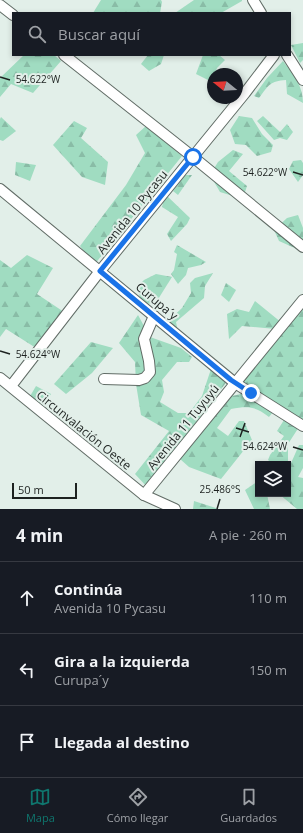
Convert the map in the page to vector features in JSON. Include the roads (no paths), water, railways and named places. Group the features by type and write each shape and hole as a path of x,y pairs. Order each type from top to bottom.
{"street":[{"path":"253,0 260,12"},
{"path":"0,5 12,14"},
{"path":"65,56 193,157 303,247"},
{"name":"Avenida 10 Pycasu","path":"11,386 100,271 273,56"},
{"path":"288,56 303,80"},
{"name":"Curupa´y","path":"0,189 235,383 303,426"},
{"name":"Avenida 11 Tuyuyú","path":"144,496 303,300"},
{"path":"104,379 138,380 145,378 150,372 144,339 154,316"},
{"name":"Circunvalación Oeste","path":"0,378 144,496 175,509"}]}
